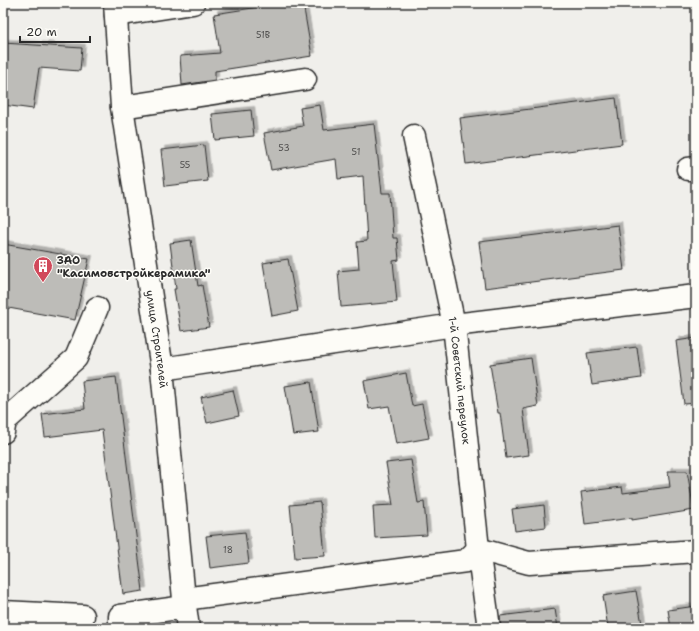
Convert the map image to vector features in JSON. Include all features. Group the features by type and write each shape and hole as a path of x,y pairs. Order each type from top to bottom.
{"street":[{"path":"115,9 193,3"},
{"name":"улица Строителей","path":"115,9 122,107 162,369 186,611"},
{"path":"122,107 305,79"},
{"name":"1-й Советский переулок","path":"414,136 454,325 478,549 489,628"},
{"path":"162,369 454,325 696,296"},
{"path":"4,424 76,358 97,308"},
{"path":"120,628 120,616 186,611 466,561 478,549 529,563 696,551"},
{"path":"3,612 83,616"}],"building":[{"path":"285,3 303,3 312,56 215,71 215,80 182,85 180,56 220,53 214,14"},
{"path":"3,43 82,48 80,71 39,68 33,109 3,105 7,66 3,66"},
{"path":"616,98 622,144 466,164 460,118"},
{"path":"320,105 324,130 374,124 382,193 390,193 393,238 397,238 399,260 393,261 397,302 341,307 338,271 359,269 357,242 367,241 363,176 338,179 336,159 271,170 264,133 303,126 300,108"},
{"path":"251,110 254,136 215,140 212,114"},
{"path":"204,145 208,181 165,186 161,150"},
{"path":"618,225 624,270 485,288 479,242"},
{"path":"191,240 198,286 202,285 209,327 181,331 174,289 176,289 170,243"},
{"name":"ЗАО \"Касимовстройкерамика\"","path":"3,244 89,259 75,320 3,307"},
{"path":"288,259 298,311 272,316 263,263"},
{"path":"696,338 696,403 684,404 676,341"},
{"path":"637,347 641,378 592,385 587,353"},
{"path":"531,358 538,406 523,409 529,455 506,458 500,413 498,413 490,364"},
{"path":"406,373 412,406 422,404 429,438 396,444 389,406 369,409 364,381"},
{"path":"116,377 143,591 123,594 102,430 45,437 42,414 85,409 82,381"},
{"path":"311,382 319,432 293,435 285,386"},
{"path":"233,390 239,416 207,423 201,397"},
{"path":"411,460 418,503 424,502 427,535 375,538 373,506 393,505 386,463"},
{"path":"668,471 687,471 694,510 632,520 632,518 585,524 581,492 622,487 623,493 670,487"},
{"path":"320,502 325,556 295,558 290,505"},
{"path":"544,505 546,527 515,531 512,509"},
{"path":"245,532 249,563 210,568 206,536"},
{"path":"636,591 642,624 608,628 603,596"},
{"path":"696,606 696,626 671,628 668,610"},
{"path":"555,609 558,628 501,628 500,616"}],"place":[{"name":"ЗАО \"Касимовстройкерамика\"","path":"43,283"}]}
